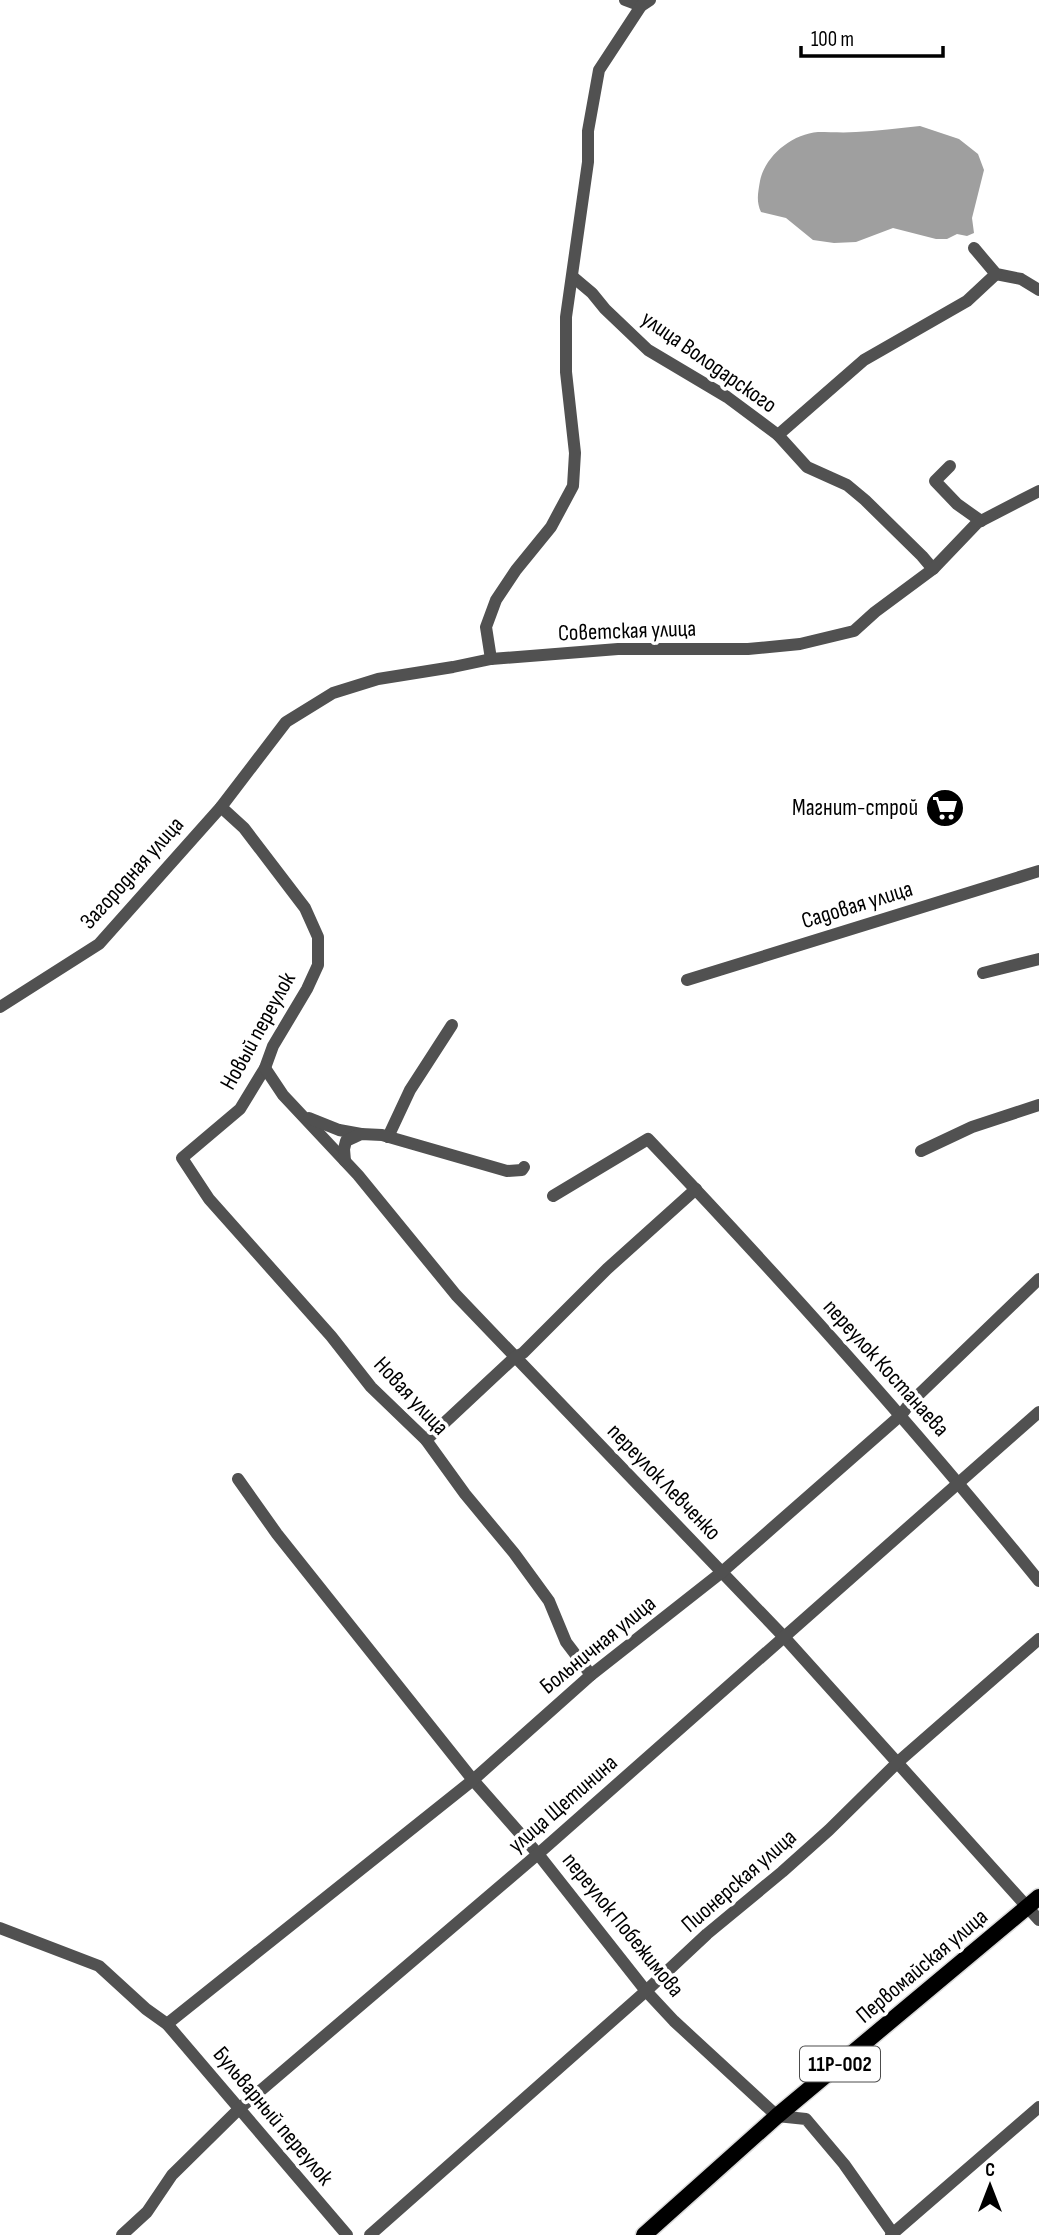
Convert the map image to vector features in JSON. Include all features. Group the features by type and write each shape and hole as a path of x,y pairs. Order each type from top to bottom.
{"main road":[{"name":"Первомайская улица","path":"644,2235 777,2116 1033,1902"}],"street":[{"path":"491,659 486,627 496,600 551,527 573,486 575,453 566,372 566,317 588,162 588,131 599,70 646,3 625,0"},
{"path":"974,248 996,274 1021,279 1039,290"},
{"name":"улица Володарского","path":"573,277 648,349 727,397 778,435 864,360 967,301 996,274"},
{"path":"778,435 807,467 847,485 865,500 933,569"},
{"path":"950,466 935,481 957,504 981,521"},
{"name":"Советская улица","path":"220,807 286,722 333,693 378,678 491,659 618,649 748,649 800,644 854,631 933,569 981,521 1039,491"},
{"name":"Загородная улица","path":"0,1007 99,944 220,807"},
{"name":"Новый переулок","path":"182,1158 240,1109 265,1068 273,1046 318,965 318,937 305,908 271,860 244,828 220,807"},
{"name":"Садовая улица","path":"687,980 1039,871"},
{"path":"983,973 1039,959"},
{"path":"388,1137 410,1090 452,1025"},
{"name":"переулок Левченко","path":"265,1068 283,1095 345,1161 456,1295 785,1637 898,1762 1033,1902 1039,1920"},
{"path":"921,1151 972,1127 1039,1105"},
{"path":"302,1115 340,1129 388,1137 499,1170 517,1171 524,1167"},
{"path":"345,1161 346,1141 360,1134"},
{"name":"переулок Костанаева","path":"552,1196 648,1139 901,1415 1039,1581"},
{"name":"Новая улица","path":"182,1158 209,1199 331,1336 371,1387 426,1440 549,1601 566,1642 591,1675"},
{"path":"426,1440 515,1357 523,1353 607,1269 696,1189"},
{"name":"Больничная улица","path":"167,2024 473,1780 591,1675 722,1572 901,1415 911,1402 1039,1279"},
{"name":"улица Щетинина","path":"122,2235 147,2212 172,2175 240,2108 538,1854 1039,1412"},
{"name":"переулок Побежимова","path":"238,1479 277,1534 473,1780 538,1854 646,1991 674,2021 777,2116 806,2119 844,2164 893,2235"},
{"name":"Пионерская улица","path":"370,2235 707,1934 829,1830 898,1762 1039,1639"},
{"name":"Бульварный переулок","path":"0,1928 99,1966 146,2009 167,2024 346,2235"},
{"path":"893,2235 1039,2107"}],"shaded area":[{"path":"920,126 959,139 978,154 984,170 972,218 974,233 936,239 893,228 856,242 834,243 813,240 786,218 761,212 758,197 763,172 781,148 799,137 818,132"}],"place":[{"name":"Магнит-строй","path":"945,808"}]}
